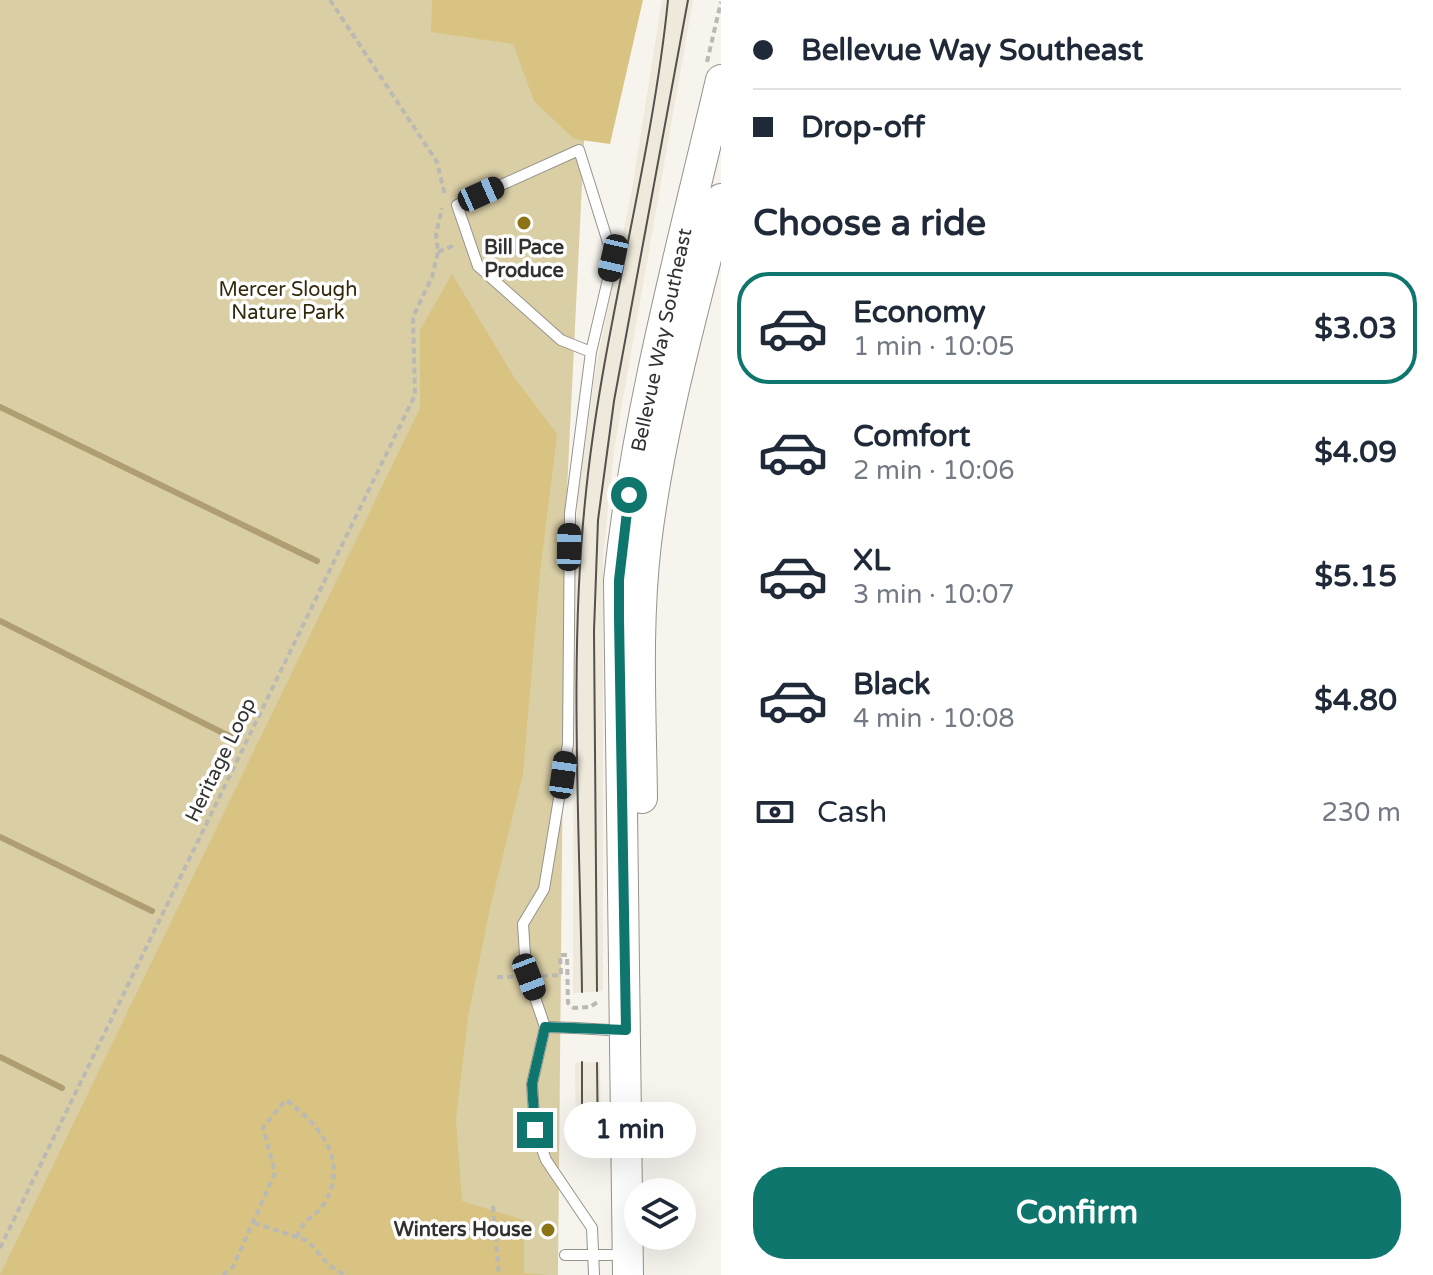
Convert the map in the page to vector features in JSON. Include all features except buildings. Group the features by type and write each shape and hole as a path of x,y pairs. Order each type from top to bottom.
{"main road":[{"name":"Bellevue Way Southeast","path":"619,1265 619,580 629,495 650,385 721,80"},
{"name":"Bellevue Way Southeast","path":"647,1178 642,581 659,460 721,199"},
{"path":"648,1250 648,1275"}],"lane":[{"path":"591,352 561,340 478,266 457,205 579,150 613,258 591,352 570,513 568,744 544,889 523,924 529,977 545,1027 532,1084 535,1130 546,1160 592,1228 594,1274"},
{"path":"545,1027 618,1030"},
{"path":"565,1255 594,1255 619,1265"}],"path":[{"name":"Heritage Loop","path":"0,1248 415,395 413,317 432,277 445,193 437,162 330,0"},
{"path":"497,977 561,975 560,955 567,955 568,1003 574,1008 590,1007 602,999"},
{"path":"223,1275 233,1267 275,1173 263,1127 286,1100 303,1113 332,1146 334,1178 323,1206 303,1221 297,1237"},
{"path":"493,1206 499,1275"},
{"path":"254,1223 307,1239 331,1270 348,1275"}],"shaded area":[{"path":"432,0 643,0 610,144 574,139 534,101 513,44 431,32"},
{"path":"662,0 693,0 614,450 603,558 603,991 573,993 574,555 579,487 597,362 632,189"},
{"path":"452,274 514,377 557,434 540,573 523,774 490,908 468,1017 456,1120 462,1201 524,1220 524,1273 548,1275 0,1275 420,408 420,330"},
{"path":"600,1062 601,1148 576,1148 575,1063"}],"green space":[{"name":"Mercer Slough Nature Park","path":"0,0 591,0 565,531 558,1275 0,1275"}],"waterway":[{"path":"0,407 317,561"},
{"path":"0,621 237,740"},
{"path":"0,837 152,911"},
{"path":"0,1057 62,1088"}],"tram line":[{"path":"582,992 576,685 585,502 602,376 650,126 668,0"},
{"path":"597,991 594,631 598,520 614,401 688,0"},
{"path":"582,1062 582,1148"},
{"path":"597,1063 598,1148"}],"place":[{"name":"Bill Pace Produce","path":"524,223"},
{"name":"Winters House","path":"548,1230"}],"route":[{"path":"535,1130 532,1084 545,1027 626,1030 619,580 629,495"}]}
